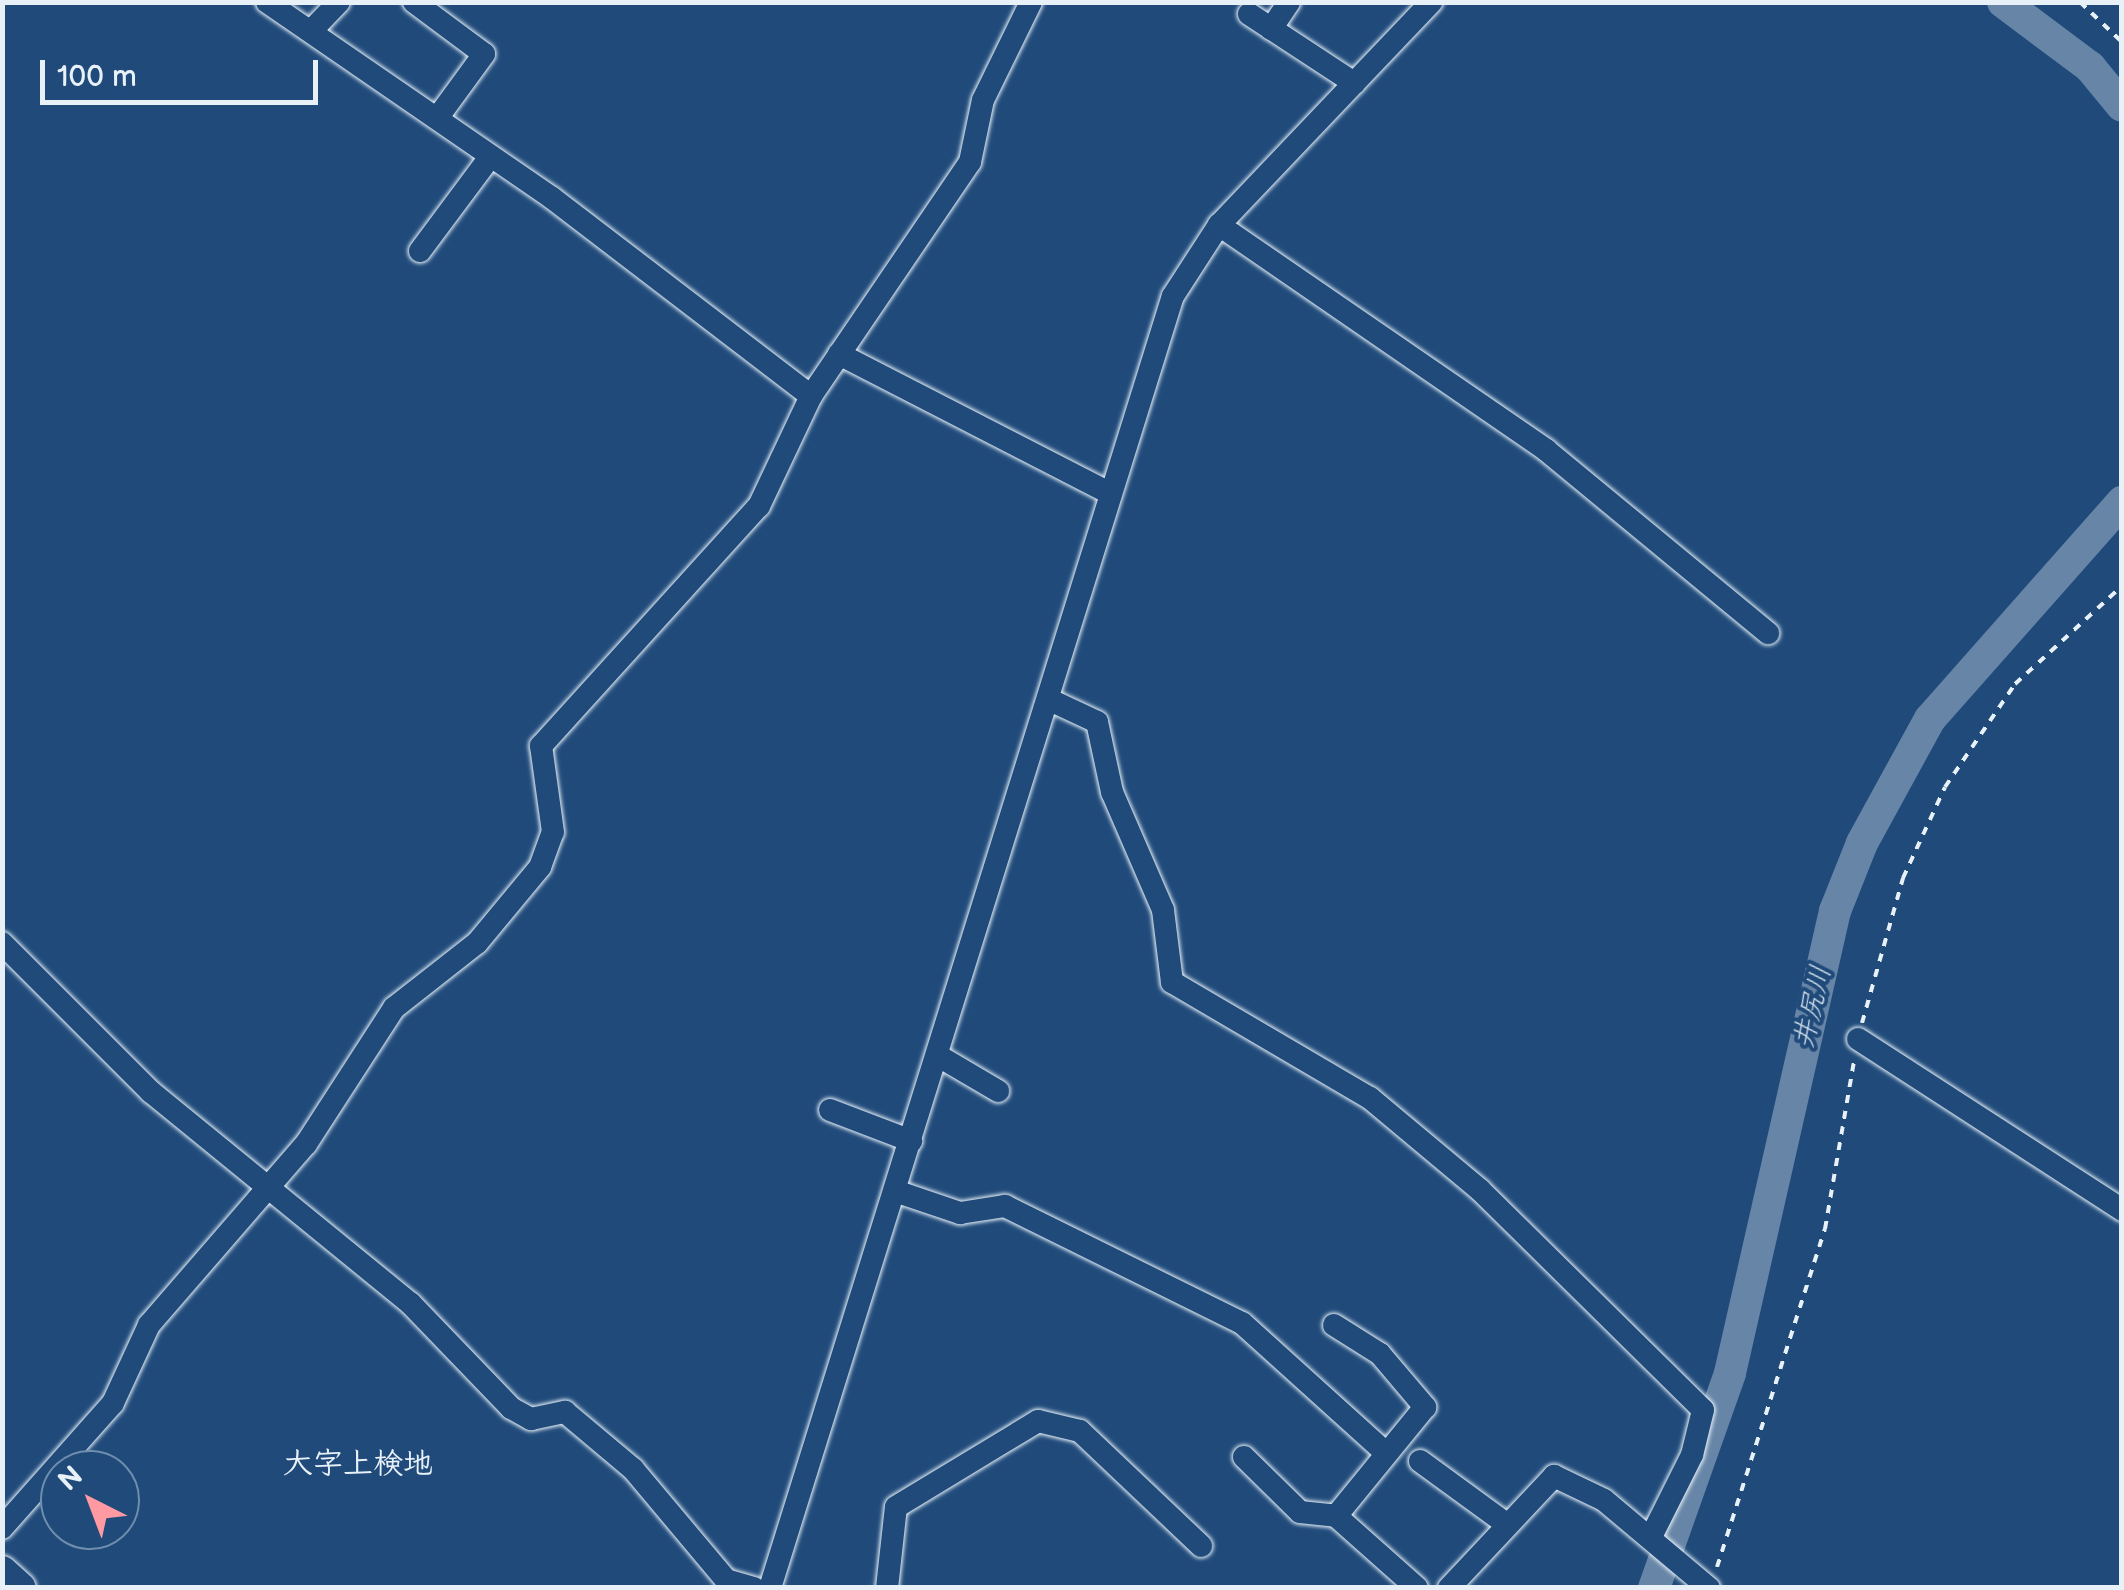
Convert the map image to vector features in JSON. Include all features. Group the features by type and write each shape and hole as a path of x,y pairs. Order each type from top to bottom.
{"main road":[{"path":"2,1570 21,1588"}],"street":[{"path":"266,2 438,117 810,396"},
{"path":"311,31 340,2"},
{"path":"414,2 484,54 438,117"},
{"path":"2,1528 113,1403 150,1326 270,1190 394,1008 477,942 540,867 552,832 538,759 550,729 734,538 810,396 970,162 982,100 1031,2"},
{"path":"1271,29 1289,2"},
{"path":"770,1588 1173,296 1219,224 1431,2"},
{"path":"1249,14 1354,83"},
{"path":"420,251 490,157"},
{"path":"1219,224 1546,450 1768,632"},
{"path":"839,354 1110,493"},
{"path":"1050,700 1097,722 1112,792 1163,910 1172,982 1186,998 1303,1052 1370,1098 1480,1190 1703,1410 1692,1455 1654,1536"},
{"path":"2,943 151,1092 410,1303 523,1418 565,1412 633,1469 726,1580 754,1588"},
{"path":"1858,1038 2121,1208"},
{"path":"937,1056 998,1092"},
{"path":"830,1110 911,1141"},
{"path":"895,1191 960,1212 1005,1206 1242,1322 1385,1452"},
{"path":"1334,1324 1380,1354 1426,1407 1336,1516"},
{"path":"887,1588 896,1507 1038,1421 1080,1431 1201,1546"},
{"path":"1244,1457 1300,1512 1336,1516 1417,1588"},
{"path":"1420,1461 1505,1522"},
{"path":"1449,1588 1505,1522 1554,1476 1654,1536 1709,1588"}],"path":[{"path":"2080,2 2122,42"},
{"path":"1709,1588 1824,1229 1858,1038 1903,878 1944,787 2015,684 2122,586"}],"waterway":[{"name":"井尻川","path":"2003,2 2090,67 2122,106"},
{"name":"井尻川","path":"1654,1588 1730,1373 1835,911 1862,843 1930,719 2122,502"}],"district":[{"name":"大字上検地","path":"358,1464"}]}
